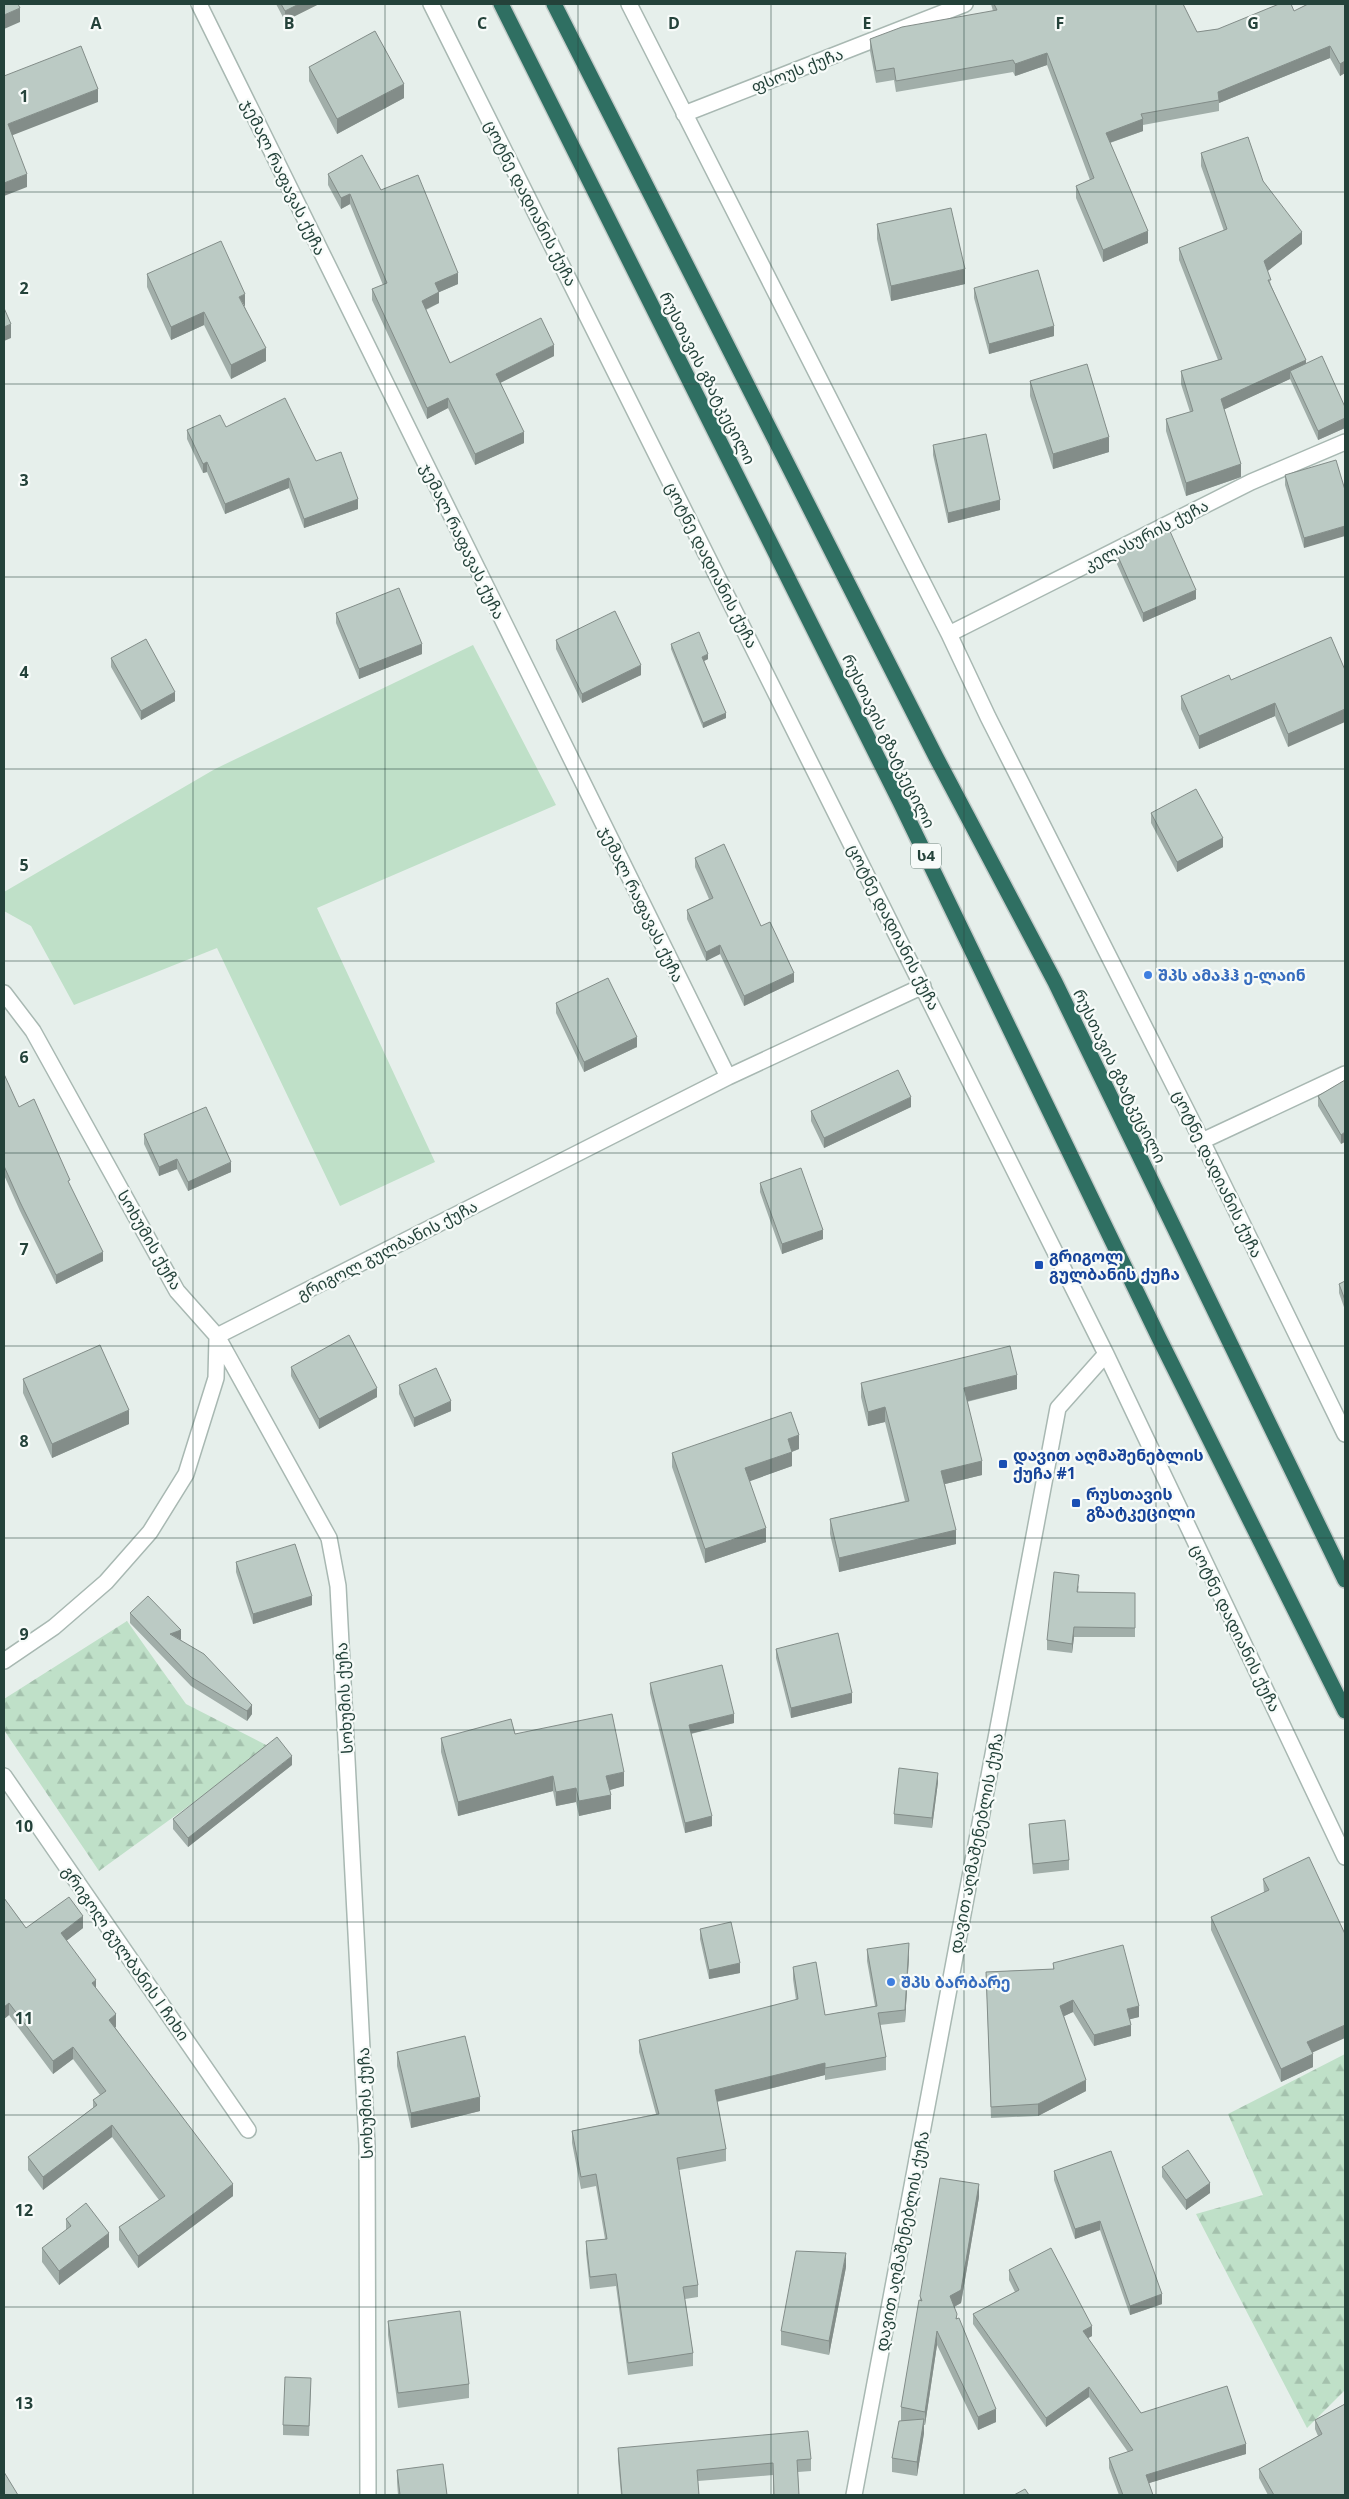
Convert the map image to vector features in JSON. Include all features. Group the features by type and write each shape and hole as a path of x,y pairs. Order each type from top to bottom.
{"highway":[{"name":"რუსთავის გზატკეცილი","path":"501,4 900,802 1159,1338 1345,1711"},
{"name":"რუსთავის გზატკეცილი","path":"554,4 936,757 1055,982 1345,1580"}],"street":[{"name":"ჯემალ რაფავას ქუჩა","path":"198,4 728,1077"},
{"name":"ცოტნე დადიანის ქუჩა","path":"431,4 1106,1354 1345,1857"},
{"name":"ცოტნე დადიანის ქუჩა","path":"629,4 949,634 988,717 1202,1141 1345,1434"},
{"name":"ფსოუს ქუჩა","path":"684,114 965,4"},
{"name":"კელასურის ქუჩა","path":"949,634 1251,482 1345,442"},
{"name":"გრიგოლ გულბანის ქუჩა","path":"217,1336 728,1077 923,986"},
{"name":"სოხუმის ქუჩა","path":"4,993 33,1031 177,1291 217,1336 329,1538 338,1586 367,2145 368,2495"},
{"path":"1202,1141 1345,1074"},
{"path":"4,1660 54,1627 106,1582 150,1532 186,1474 216,1378 217,1336"},
{"name":"დავით აღმაშენებლის ქუჩა","path":"854,2495 1058,1408 1106,1354"},
{"name":"გრიგოლ გულბანის I ჩიხი","path":"4,1776 248,2130"}],"green space":[{"path":"473,645 556,805 317,908 435,1162 340,1206 217,948 74,1005 31,926 4,911 4,892 215,769"},
{"path":"127,1621 186,1704 270,1747 99,1871 4,1730 4,1699"},
{"path":"1345,2054 1345,2390 1307,2428 1196,2214 1263,2195 1228,2114"}],"building":[{"path":"4,4 18,4 20,8 4,15"},
{"path":"281,4 299,4 285,11"},
{"path":"994,4 1183,4 1197,32 1218,29 1279,4 1291,4 1294,11 1308,4 1345,4 1345,61 1340,64 1330,46 1218,92 1219,100 1141,114 1143,119 1106,133 1148,231 1103,250 1076,186 1094,178 1047,53 1015,64 1013,60 896,81 894,68 876,71 870,39 902,27 997,10"},
{"path":"375,31 404,84 337,119 309,67"},
{"path":"81,46 98,89 8,124 27,174 4,183 4,76"},
{"path":"1248,137 1263,181 1302,232 1264,261 1271,280 1268,280 1306,360 1221,399 1241,464 1186,483 1166,419 1193,411 1181,371 1222,359 1179,248 1227,229 1201,153"},
{"path":"362,155 381,190 418,175 458,273 435,283 439,292 422,301 450,363 541,318 554,345 496,374 524,432 475,454 448,398 427,408 372,289 387,283 350,194 341,198 328,174"},
{"path":"951,208 965,269 891,286 877,224"},
{"path":"221,241 245,294 239,297 266,348 231,365 204,312 171,327 147,274"},
{"path":"1038,270 1054,326 989,344 974,288"},
{"path":"4,308 11,324 4,327"},
{"path":"1322,356 1345,407 1345,418 1318,431 1290,371"},
{"path":"1087,364 1109,437 1053,454 1030,381"},
{"path":"285,398 316,461 341,452 358,499 304,519 289,478 225,504 207,462 203,464 187,430 220,415 226,427"},
{"path":"986,434 1000,500 948,513 933,445"},
{"path":"1336,460 1345,490 1345,526 1304,538 1285,475"},
{"path":"1169,529 1196,590 1143,613 1116,552"},
{"path":"399,588 422,644 359,669 336,613"},
{"path":"615,611 641,665 582,694 556,640"},
{"path":"699,632 708,654 702,657 726,713 703,723 671,644"},
{"path":"1331,637 1345,670 1345,709 1288,734 1275,703 1199,736 1181,696 1229,675 1231,680"},
{"path":"146,639 175,692 141,711 111,658"},
{"path":"1196,789 1223,838 1177,862 1151,813"},
{"path":"724,844 761,926 770,922 794,973 744,996 720,945 706,952 687,910 713,898 695,858"},
{"path":"608,978 637,1037 584,1062 556,1003"},
{"path":"898,1070 911,1097 824,1138 811,1111"},
{"path":"4,1074 19,1107 34,1099 70,1180 68,1181 103,1252 56,1275 4,1166"},
{"path":"1345,1080 1345,1132 1341,1135 1318,1096"},
{"path":"206,1107 231,1162 188,1182 177,1159 159,1167 144,1134"},
{"path":"801,1168 823,1230 782,1244 760,1183"},
{"path":"1345,1281 1345,1300 1339,1284"},
{"path":"349,1335 377,1388 319,1419 291,1367"},
{"path":"100,1345 129,1410 52,1444 23,1379"},
{"path":"1010,1346 1017,1375 964,1388 982,1461 941,1471 956,1530 839,1558 830,1519 909,1501 885,1407 868,1412 861,1383"},
{"path":"436,1368 451,1401 414,1418 399,1385"},
{"path":"791,1412 799,1435 788,1439 792,1452 745,1468 766,1528 705,1549 672,1453"},
{"path":"295,1544 312,1596 253,1614 236,1562"},
{"path":"1054,1572 1079,1575 1077,1592 1135,1593 1135,1628 1074,1627 1072,1644 1047,1640"},
{"path":"148,1596 181,1630 170,1634 204,1654 252,1705 247,1711 191,1677 130,1613"},
{"path":"838,1633 852,1693 791,1708 776,1649"},
{"path":"722,1665 734,1714 689,1725 712,1816 685,1823 650,1683"},
{"path":"612,1714 624,1772 606,1776 611,1795 579,1801 576,1788 556,1792 553,1776 458,1802 441,1738 511,1719 515,1734"},
{"path":"277,1737 292,1756 188,1838 173,1819"},
{"path":"899,1768 938,1773 932,1818 894,1814"},
{"path":"1065,1820 1069,1860 1033,1864 1029,1824"},
{"path":"1309,1857 1345,1934 1345,2025 1307,2042 1313,2054 1281,2069 1211,1917 1269,1890 1263,1879"},
{"path":"69,1897 83,1916 61,1933 96,1980 92,1983 116,2014 109,2020 233,2184 138,2256 119,2227 165,2196 112,2125 43,2177 28,2157 97,2105 93,2100 106,2091 73,2047 53,2061 9,2003 4,2007 4,1898 26,1928"},
{"path":"731,1922 740,1963 709,1970 700,1929"},
{"path":"909,1943 905,2010 878,2013 886,2057 825,2068 825,2063 715,2090 726,2149 677,2158 698,2285 683,2287 693,2353 628,2363 616,2274 590,2277 586,2241 607,2239 596,2174 581,2177 572,2131 659,2114 639,2040 798,1999 793,1967 816,1962 825,2015 877,2006 867,1949"},
{"path":"1123,1945 1139,2006 1127,2009 1131,2025 1094,2035 1073,2000 1060,2006 1086,2080 1038,2104 991,2107 986,1972 1054,1969 1053,1963"},
{"path":"465,2036 480,2097 411,2113 397,2052"},
{"path":"1188,2150 1210,2183 1186,2200 1162,2167"},
{"path":"1111,2151 1162,2294 1130,2306 1100,2221 1075,2229 1054,2171"},
{"path":"940,2178 979,2184 961,2290 950,2296 957,2314 956,2319 959,2318 996,2409 978,2417 937,2331 925,2412 901,2407 919,2300 922,2301 920,2296"},
{"path":"86,2203 109,2233 59,2271 42,2248 71,2226 66,2219"},
{"path":"1051,2248 1092,2326 1083,2331 1141,2413 1227,2386 1246,2444 1146,2475 1153,2495 1123,2495 1109,2458 1133,2450 1089,2387 1046,2418 973,2314 1019,2290 1009,2270"},
{"path":"796,2251 846,2253 829,2341 781,2331"},
{"path":"460,2311 469,2384 398,2393 388,2321"},
{"path":"285,2377 311,2378 309,2426 283,2425"},
{"path":"1345,2404 1345,2495 1274,2495 1259,2469 1322,2434 1315,2420"},
{"path":"924,2419 917,2462 892,2458 899,2421"},
{"path":"808,2431 811,2459 797,2460 799,2495 774,2495 773,2463 697,2470 699,2495 622,2495 618,2448"},
{"path":"443,2464 447,2495 400,2495 397,2470"},
{"path":"4,2472 18,2495 4,2495"},
{"path":"1025,2489 1029,2495 1014,2495"}],"place":[{"name":"შპს ამაჰჰ ე-ლაინ","path":"1148,975"},
{"name":"გრიგოლ გულბანის ქუჩა","path":"1039,1265"},
{"name":"დავით აღმაშენებლის ქუჩა #1","path":"1003,1464"},
{"name":"რუსთავის გზატკეცილი","path":"1076,1503"},
{"name":"შპს ბარბარე","path":"891,1982"}]}
